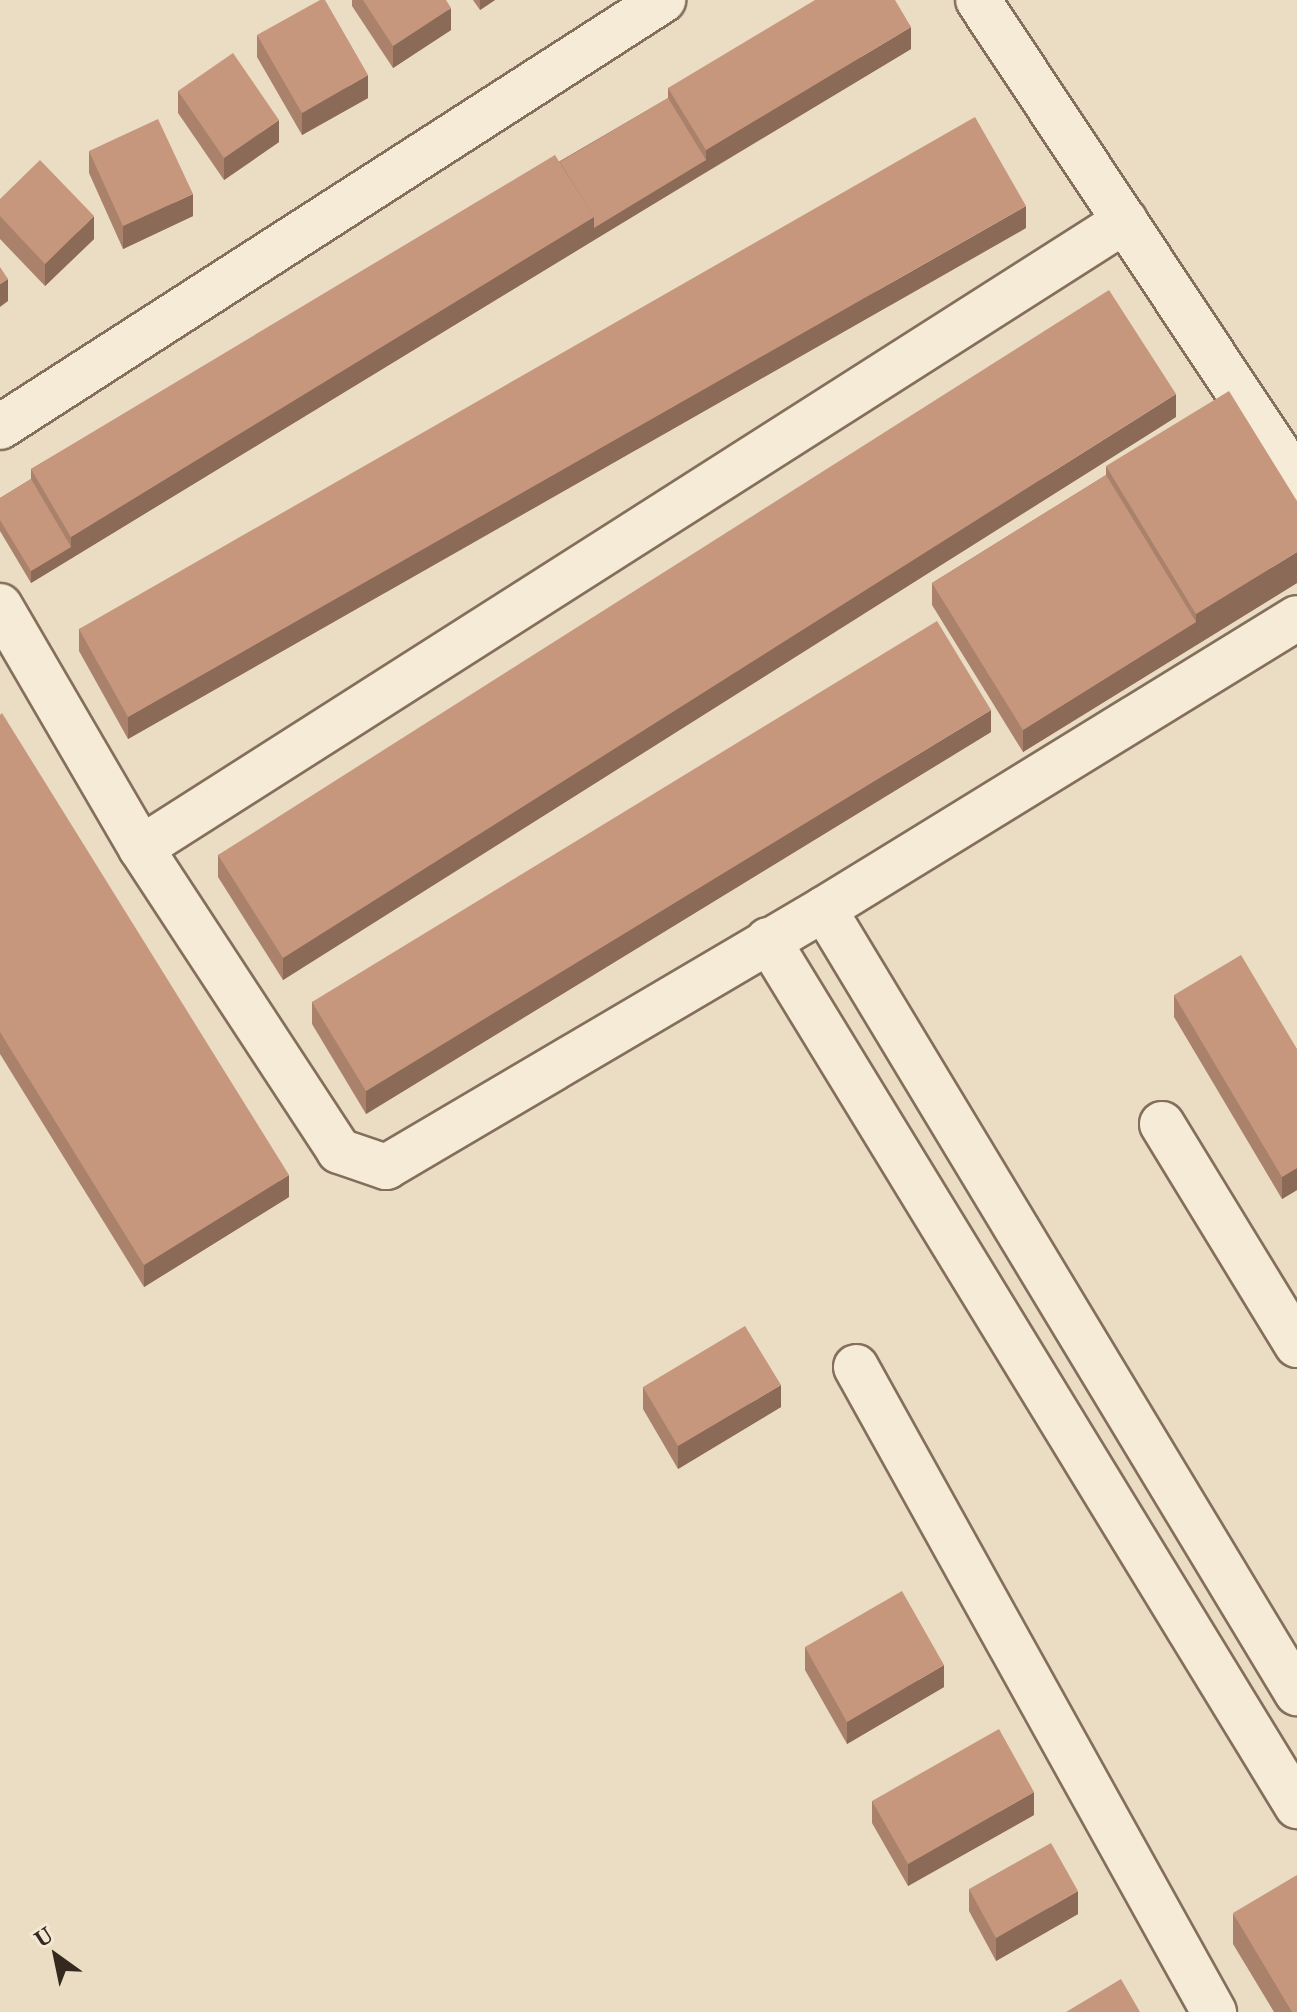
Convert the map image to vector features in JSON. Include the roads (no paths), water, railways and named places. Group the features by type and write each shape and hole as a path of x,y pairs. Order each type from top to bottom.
{"street":[{"path":"0,427 663,0"},
{"path":"978,0 1297,481"},
{"path":"141,848 1125,221"},
{"path":"0,606 141,848 339,1151 386,1167 824,909 1297,618"},
{"path":"824,909 1297,1693"},
{"path":"768,940 1297,1806"},
{"path":"1162,1124 1297,1345"},
{"path":"856,1367 1214,2012"}]}
